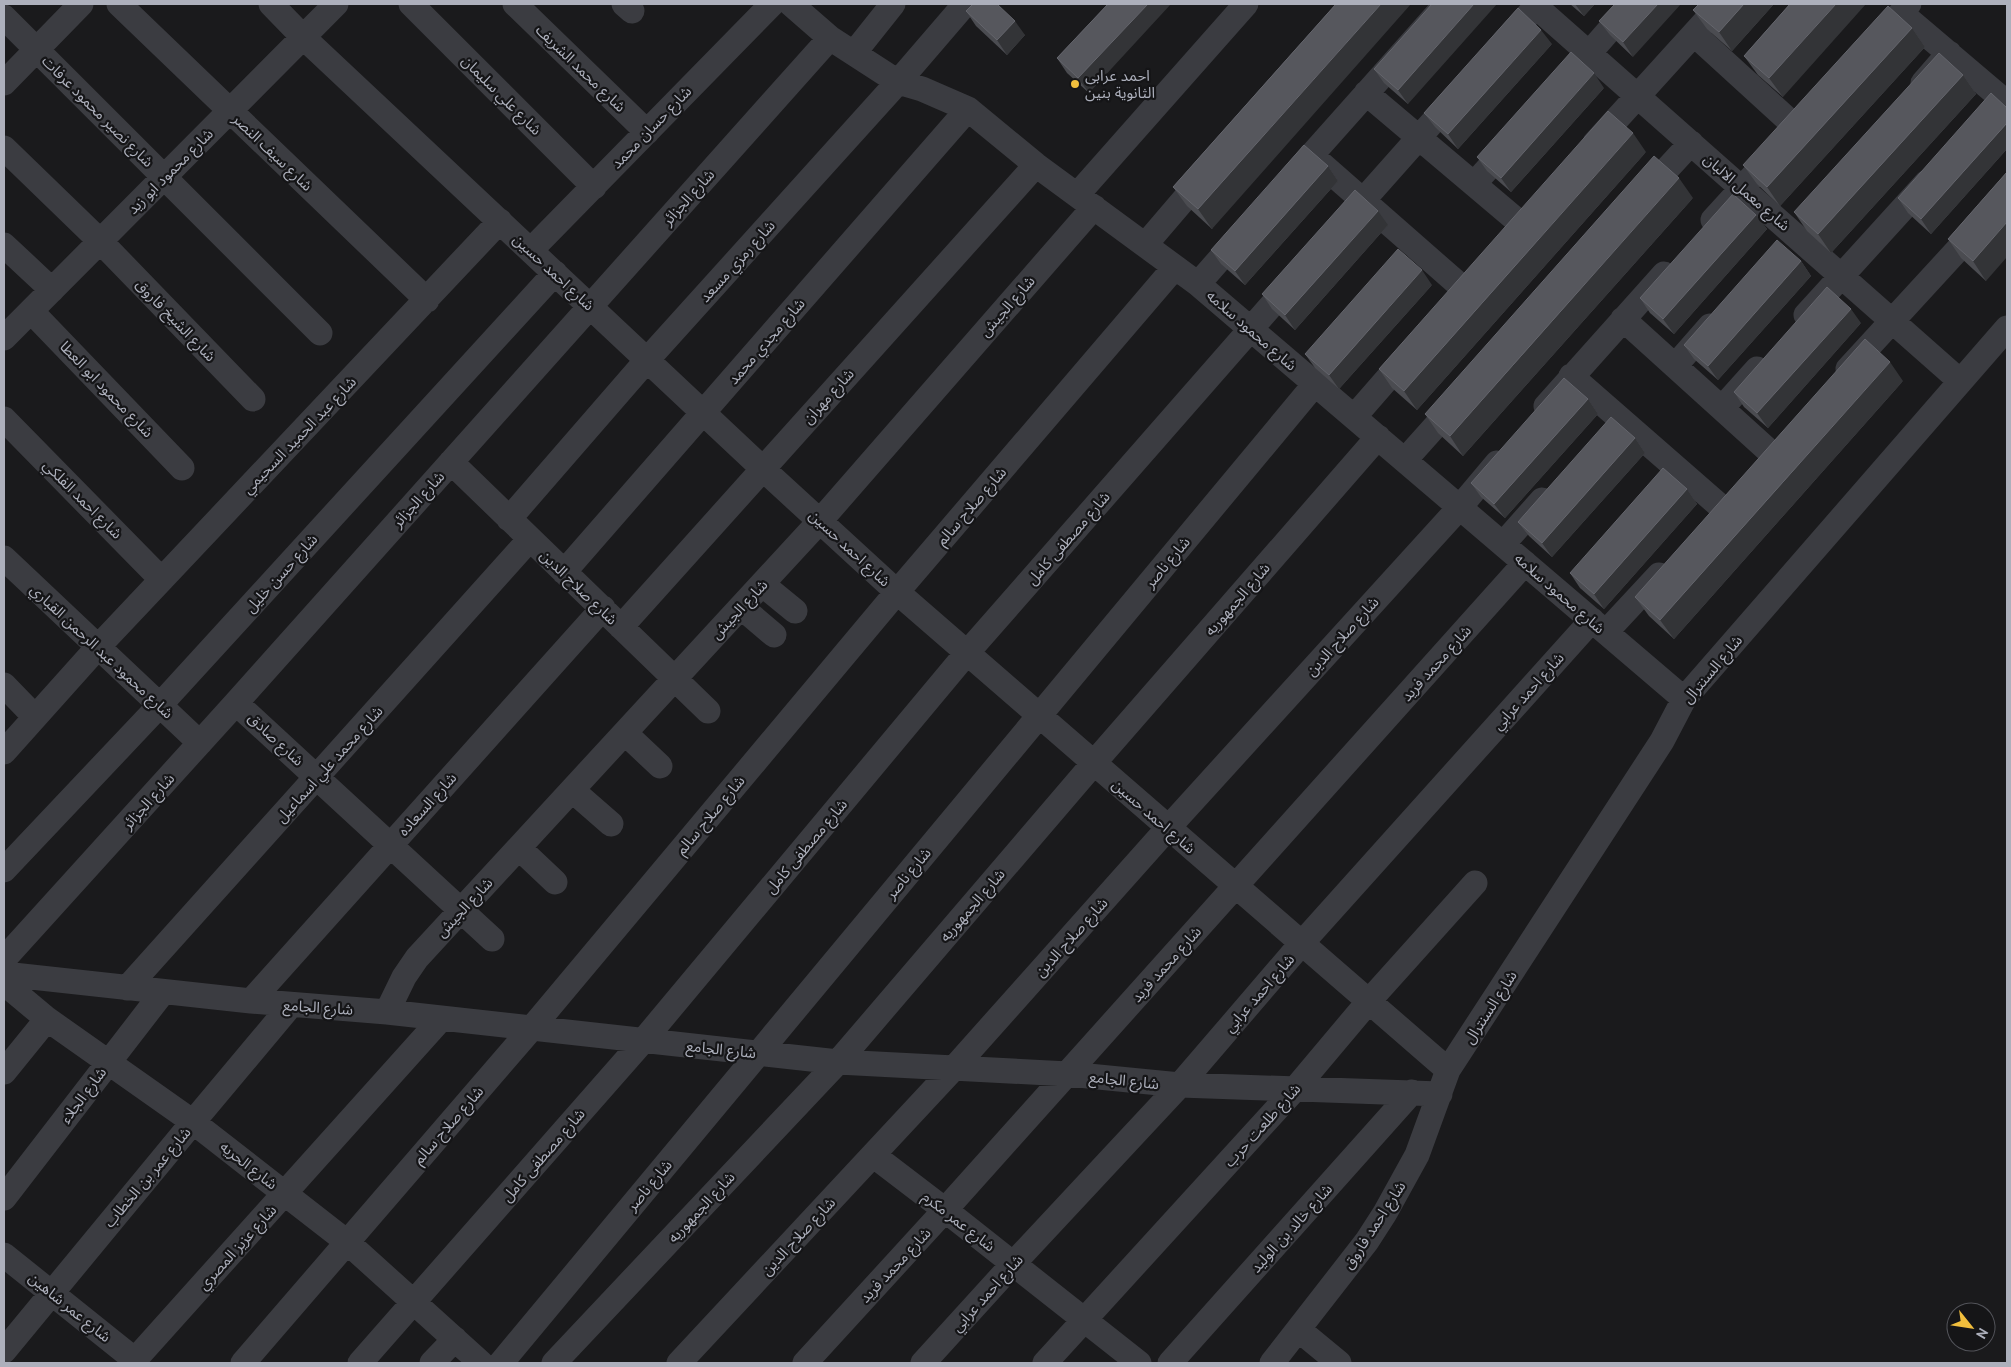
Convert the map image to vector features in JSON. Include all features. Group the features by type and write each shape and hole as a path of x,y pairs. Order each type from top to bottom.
{"street":[{"path":"4,83 81,4"},
{"name":"شارع سيف النصر","path":"119,4 427,300"},
{"name":"شارع احمد حسين","path":"271,4 303,37 762,469 897,592 966,654 1448,1070"},
{"name":"شارع محمود ابو زيد","path":"4,338 336,4"},
{"name":"شارع علي سليمان","path":"411,4 594,186"},
{"name":"شارع محمد الشريف","path":"515,4 647,132"},
{"name":"شارع حسان محمد","path":"531,250 772,4"},
{"name":"شارع محمود سلامه","path":"791,4 830,38 898,82 922,89 968,109 1036,165 1198,284 1251,329 1309,370 1354,417 1525,563 1565,585 1599,626 1684,699"},
{"path":"854,53 893,4"},
{"name":"شارع رمزي مسعد","path":"510,519 648,360 898,82 965,4"},
{"name":"شارع الجيش","path":"387,1012 404,977 417,958 820,521 1246,4"},
{"path":"1273,198 1446,4"},
{"path":"1563,82 1632,4"},
{"path":"1580,160 1720,4"},
{"path":"1490,57 1535,5"},
{"name":"شارع معمل الالبان","path":"1535,5 1960,381"},
{"path":"1862,56 1905,8 2000,105"},
{"name":"شارع نصير محمود عرفات","path":"4,17 320,333"},
{"path":"1534,420 1571,376 1804,120 1752,74 1694,34"},
{"name":"شارع الجزائر","path":"4,959 200,743 830,38"},
{"path":"1910,98 1949,53"},
{"path":"1330,238 1471,79"},
{"path":"1366,93 1521,224"},
{"name":"شارع مجدي محمد","path":"564,572 968,109"},
{"path":"1474,184 1525,126"},
{"path":"1631,209 1691,143"},
{"name":"شارع الشيخ فاروق","path":"4,148 100,241 253,399"},
{"path":"1311,156 1362,201 1404,250 1465,290"},
{"path":"1145,245 1217,162"},
{"name":"شارع مهران","path":"621,627 1036,165"},
{"path":"1722,408 1942,166"},
{"path":"1832,387 2007,196"},
{"path":"1198,284 1254,220"},
{"name":"شارع عبد الحميد السحيمي","path":"4,752 98,647 500,221"},
{"path":"4,245 52,290"},
{"name":"شارع مصطفى كامل","path":"360,1363 643,1041 966,654 1310,261"},
{"name":"شارع صلاح سالم","path":"243,1363 531,1029 897,592 1175,267"},
{"name":"شارع حسن خليل","path":"4,870 160,705 555,274"},
{"path":"1675,366 1727,307"},
{"name":"شارع محمود ابو العطا","path":"31,311 182,468"},
{"path":"1623,319 1772,453"},
{"path":"1354,417 1426,335"},
{"name":"شارع السنترال","path":"1448,1070 1662,741 1684,699 1960,381 2004,338"},
{"name":"شارع ناصر","path":"501,1363 1038,716 1309,370"},
{"path":"1571,376 1610,423 1666,472 1721,507"},
{"path":"1405,460 1471,386"},
{"name":"شارع احمد الفلكي","path":"4,419 162,579"},
{"name":"شارع الجمهوريه","path":"554,1363 838,1062 1093,764 1378,437"},
{"name":"شارع صلاح الدين","path":"679,1363 954,1068 1168,828 1460,507 1509,449"},
{"name":"شارع صلاح الدين","path":"451,462 708,711"},
{"path":"1503,544 1560,480"},
{"name":"شارع محمد علي اسماعيل","path":"128,988 530,539"},
{"name":"شارع احمد عرابي","path":"923,1363 1180,1085 1302,944 1599,626 1676,556"},
{"name":"شارع محمود عبد الرحمن القباري","path":"4,558 200,743"},
{"name":"شارع محمد فريد","path":"805,1363 1068,1074 1525,563"},
{"path":"762,584 796,610"},
{"path":"741,607 774,635"},
{"name":"شارع السعاده","path":"251,1001 603,608"},
{"path":"4,685 35,717"},
{"name":"شارع صادق","path":"236,702 492,939"},
{"path":"624,733 660,766"},
{"path":"572,790 611,824"},
{"path":"519,848 555,882"},
{"name":"شارع طلعت حرب","path":"1045,1363 1295,1089 1369,1002 1475,883"},
{"name":"شارع الجامع","path":"4,974 292,1006 387,1012 838,1062 1068,1074 1180,1085 1440,1094"},
{"name":"شارع الحريه","path":"4,983 47,1019 193,1122 348,1242 481,1363"},
{"name":"شارع الجلاء","path":"4,1198 163,992"},
{"name":"شارع عمر بن الخطاب","path":"4,1351 193,1122 292,1006"},
{"path":"4,1072 47,1019"},
{"name":"شارع عزيز المصري","path":"134,1362 441,1019"},
{"name":"شارع احمد فاروق","path":"1272,1363 1367,1241 1385,1213 1416,1155 1448,1070"},
{"name":"شارع خالد بن الوليد","path":"1170,1363 1412,1092"},
{"name":"شارع عمر مكرم","path":"873,1155 1139,1363"},
{"name":"شارع عمر شاهين","path":"4,1255 134,1362"},
{"path":"1299,1330 1339,1363"},
{"path":"432,1363 455,1338"}],"building":[{"path":"973,4 997,4 1015,21 997,40 966,11"},
{"path":"1108,4 1148,4 1078,78 1057,58"},
{"path":"1336,4 1381,4 1198,209 1173,187"},
{"path":"1432,4 1474,4 1398,90 1374,69"},
{"path":"1615,4 1658,4 1623,42 1599,21"},
{"path":"1699,4 1744,4 1719,32 1693,10"},
{"path":"1790,4 1836,4 1769,78 1744,56"},
{"path":"1888,6 1912,28 1767,187 1743,165"},
{"path":"1518,8 1541,30 1448,134 1424,113"},
{"path":"1571,52 1594,73 1501,178 1477,157"},
{"path":"1939,53 1963,75 1818,234 1794,212"},
{"path":"1991,93 2007,108 2007,123 1921,219 1898,198"},
{"path":"1608,111 1633,133 1404,391 1379,369"},
{"path":"1304,145 1328,166 1235,271 1211,250"},
{"path":"1654,156 1679,178 1450,436 1425,414"},
{"path":"2007,172 2007,222 1973,261 1948,239"},
{"path":"1355,190 1378,211 1285,315 1262,294"},
{"path":"1733,194 1756,215 1663,319 1640,298"},
{"path":"1777,240 1801,261 1708,366 1684,345"},
{"path":"1398,249 1422,270 1329,375 1305,354"},
{"path":"1827,287 1851,309 1757,413 1734,392"},
{"path":"1865,339 1890,362 1660,620 1635,597"},
{"path":"1564,378 1588,399 1494,504 1471,483"},
{"path":"1611,417 1635,438 1542,543 1518,522"},
{"path":"1663,468 1687,489 1594,594 1570,573"}],"place":[{"name":"احمد عرابى الثانوية بنين","path":"1075,84"}]}
